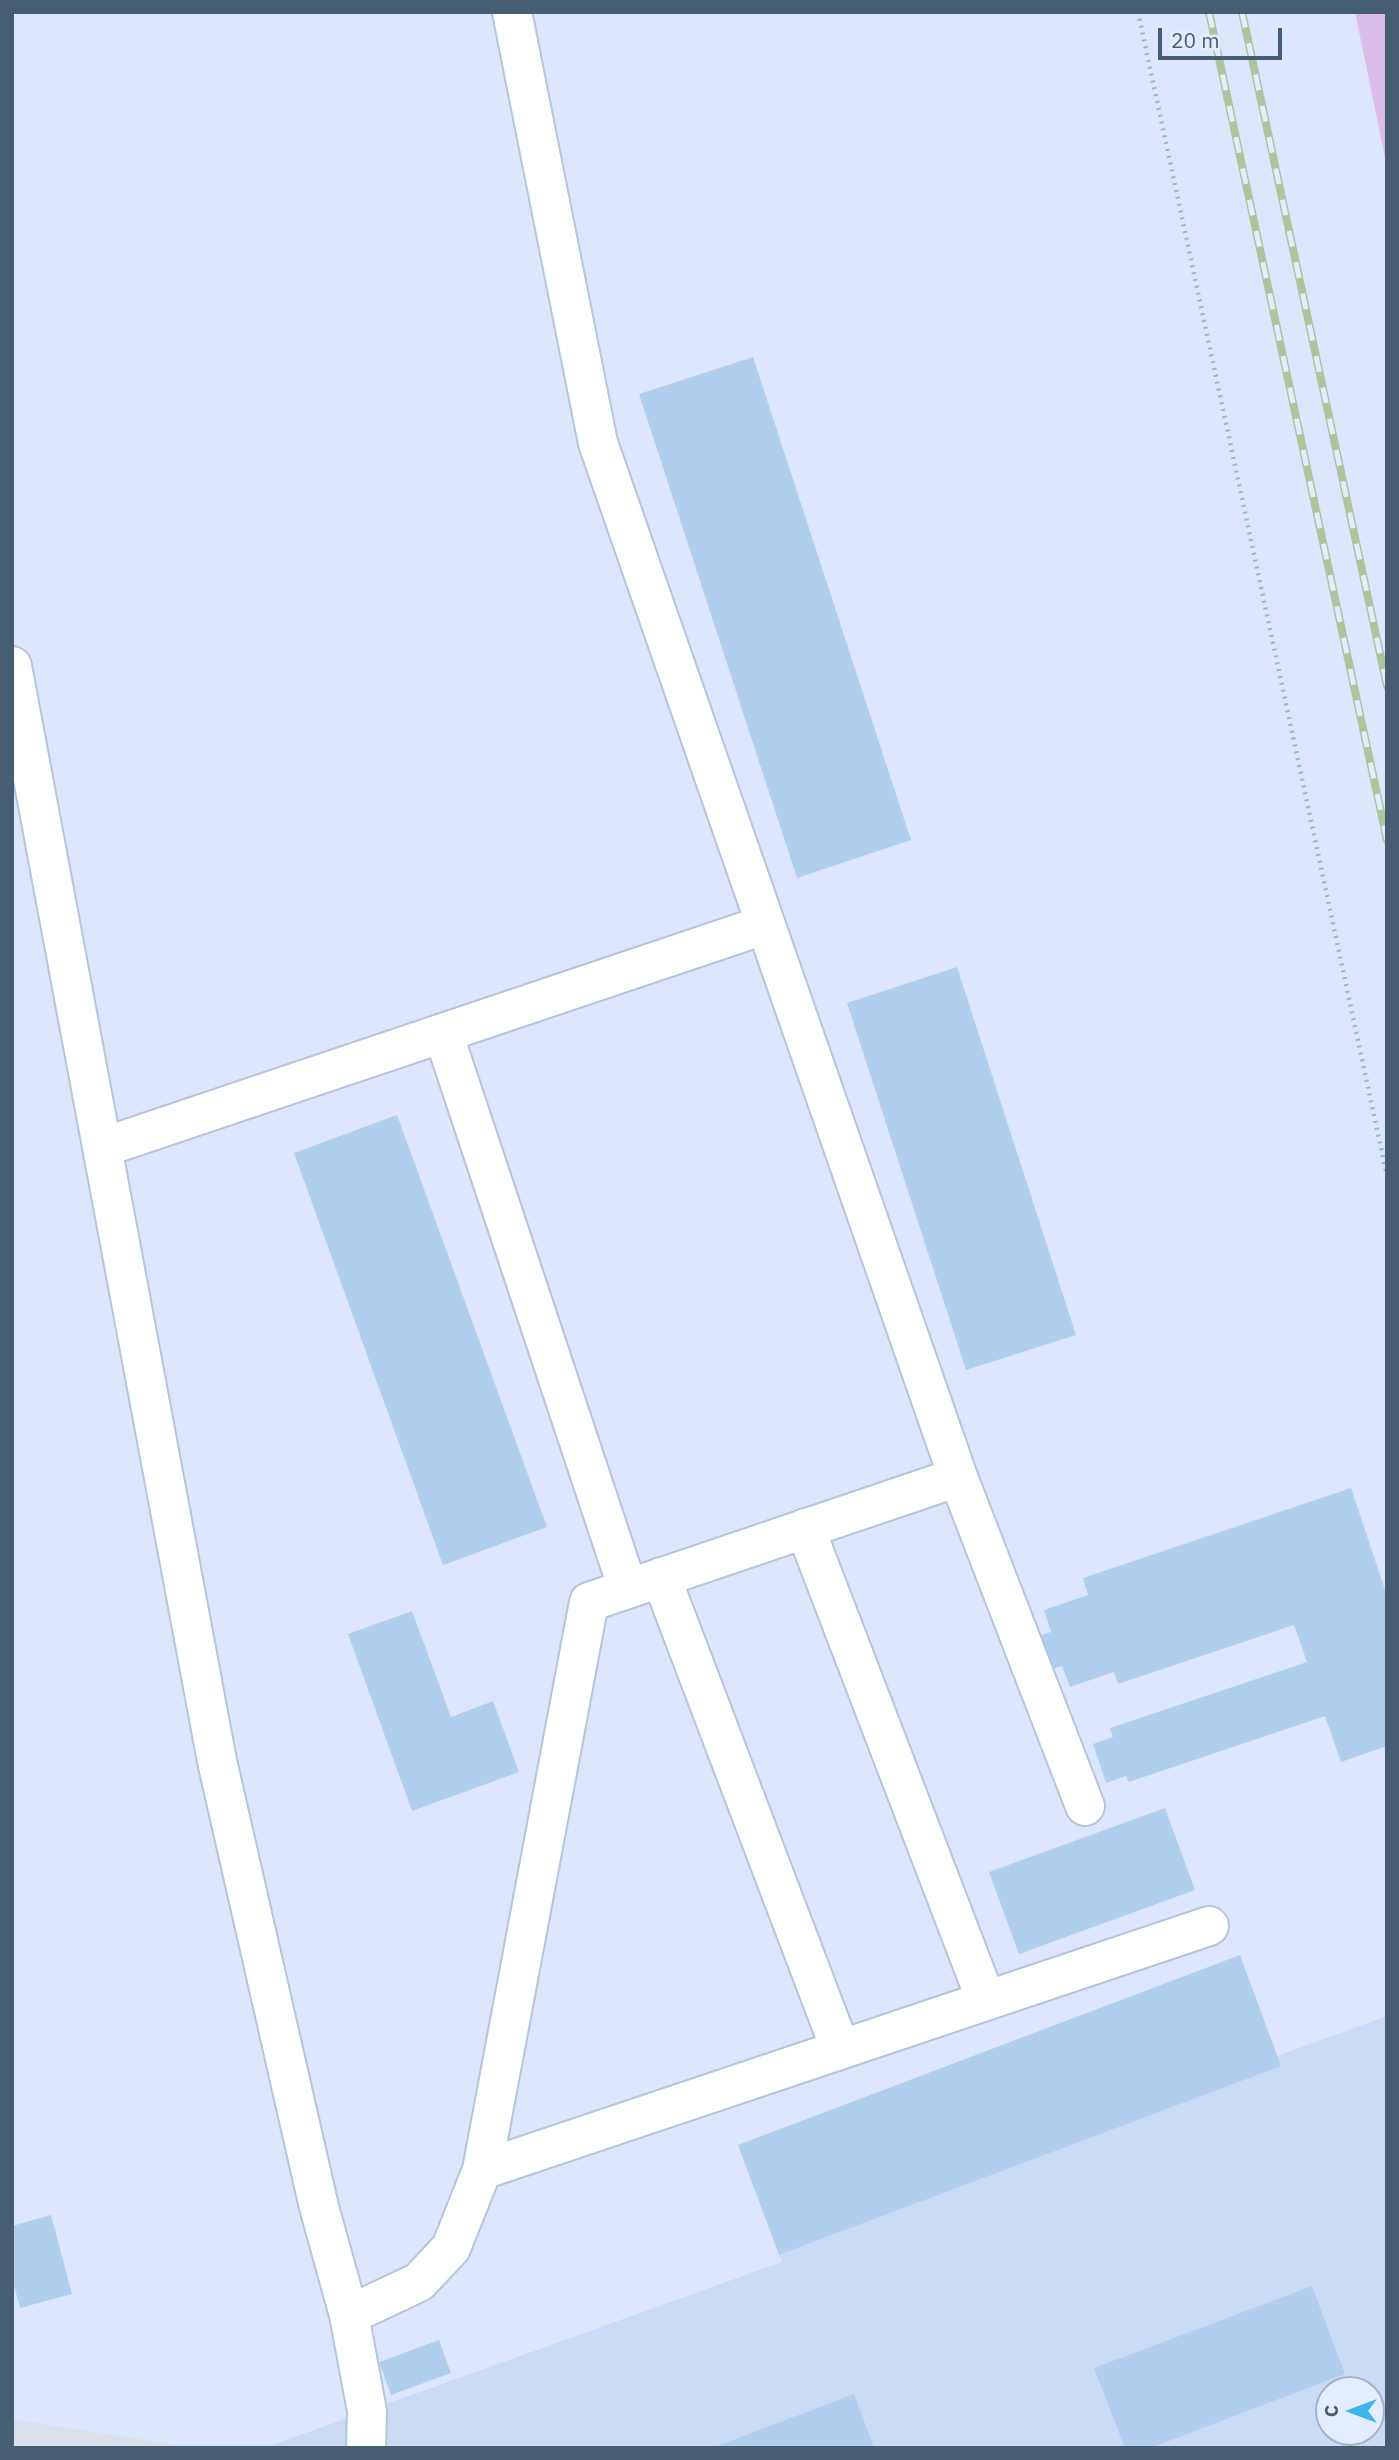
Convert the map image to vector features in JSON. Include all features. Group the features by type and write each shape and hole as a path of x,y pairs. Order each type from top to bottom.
{"lane":[{"path":"512,12 598,443 958,1476 1085,1806"},
{"path":"12,667 217,1761 319,2207 349,2315 367,2429"},
{"path":"104,1147 764,925"},
{"path":"443,1033 644,1583 840,2048"},
{"path":"349,2315 419,2282 451,2248 482,2170 589,1602 958,1476"},
{"path":"805,1528 986,2000"},
{"path":"482,2170 1209,1926"}],"path":[{"path":"1138,12 1387,1176"}],"shaded area":[{"path":"1355,12 1387,12 1387,167"},
{"path":"1387,2016 1387,2448 264,2448 782,2262 779,2255 1280,2066 1277,2056"},
{"path":"12,2419 195,2448 12,2448"}],"building":[{"path":"753,357 911,840 797,878 639,394"},
{"path":"957,967 1076,1335 966,1370 847,1003"},
{"path":"397,1115 547,1527 443,1565 294,1153"},
{"path":"1351,1488 1387,1596 1387,1746 1341,1762 1325,1716 1129,1782 1126,1776 1106,1783 1093,1744 1113,1737 1110,1728 1307,1662 1294,1625 1118,1684 1114,1672 1070,1687 1062,1666 1040,1673 1028,1639 1051,1632 1044,1610 1088,1595 1083,1578"},
{"path":"412,1611 451,1717 493,1701 519,1772 412,1811 348,1634"},
{"path":"1165,1808 1195,1890 1019,1954 989,1872"},
{"path":"1240,1955 1281,2066 779,2255 738,2145"},
{"path":"51,2215 72,2294 20,2308 12,2278 12,2226"},
{"path":"1312,2286 1345,2374 1315,2376 1315,2385 1150,2448 1125,2448 1094,2368"},
{"path":"439,2340 451,2373 391,2395 379,2362"},
{"path":"854,2394 874,2448 712,2448"}],"railway":[{"path":"1209,12 1387,840"},
{"path":"1242,12 1387,686"}]}
